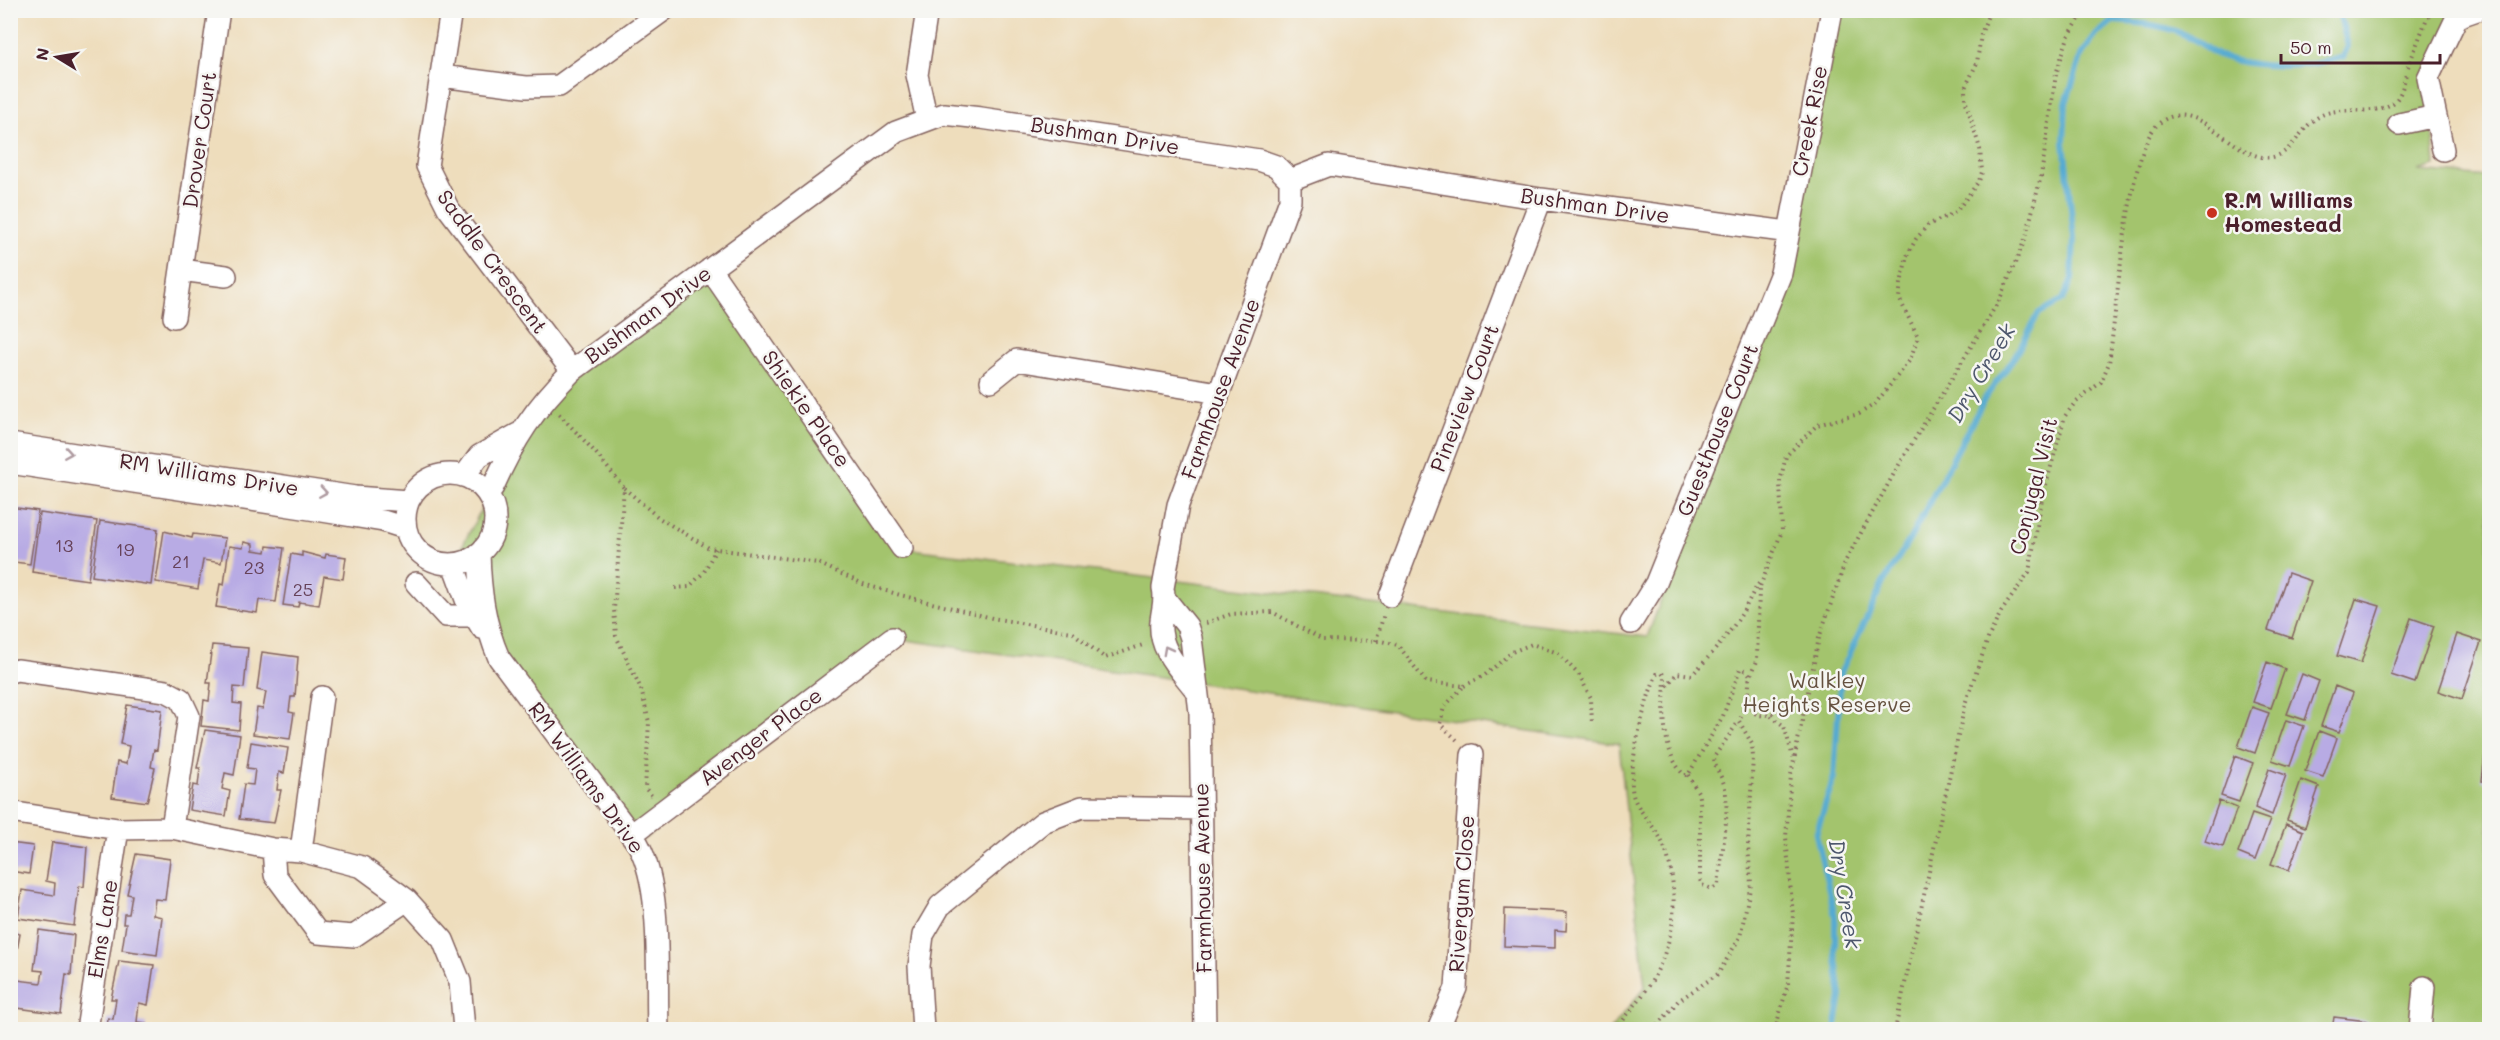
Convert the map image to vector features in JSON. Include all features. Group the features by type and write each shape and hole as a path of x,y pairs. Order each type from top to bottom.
{"street":[{"name":"Drover Court","path":"174,317 219,10"},
{"name":"Saddle Crescent","path":"451,10 427,166 448,208 572,371"},
{"path":"441,76 526,87 559,86 664,10"},
{"path":"927,10 918,75 927,120"},
{"name":"Creek Rise","path":"1789,232 1832,10"},
{"path":"2443,150 2427,78 2457,17 2477,10"},
{"name":"Bushman Drive","path":"488,493 493,488 518,434 541,402 572,371 896,132 944,114 981,117 1259,160 1276,166 1290,180 1329,165 1541,199 1789,232"},
{"path":"2399,124 2436,116"},
{"name":"Farmhouse Avenue","path":"1205,1029 1200,712 1188,629 1166,600 1163,588 1178,505 1290,200 1290,180"},
{"name":"Pineview Court","path":"1390,596 1541,199"},
{"name":"Guesthouse Court","path":"1631,623 1656,583 1781,273 1789,232"},
{"name":"Shiekie Place","path":"710,269 902,548"},
{"path":"181,270 226,276"},
{"path":"991,381 1017,360 1220,393"},
{"name":"Bushman Drive","path":"465,475 479,456 518,434"},
{"name":"RM Williams Drive","path":"10,444 355,497 408,501"},
{"name":"RM Williams Drive","path":"10,464 383,521 405,528"},
{"path":"450,473 465,475 488,493 493,503 495,527 490,540 480,553 453,564 430,560 419,552 405,528 408,501 418,486 435,475 450,473"},
{"name":"RM Williams Drive","path":"480,553 482,599 492,643"},
{"name":"RM Williams Drive","path":"453,564 474,616 505,667 644,855 653,881 658,1029"},
{"path":"416,583 446,616 474,616"},
{"name":"Farmhouse Avenue","path":"1161,638 1161,621 1166,600"},
{"name":"Avenger Place","path":"631,835 892,638"},
{"path":"1161,638 1164,648 1197,692"},
{"path":"10,672 17,670 166,691 181,699 189,716 172,828"},
{"path":"301,851 322,697"},
{"name":"Rivergum Close","path":"1438,1029 1455,988 1472,755"},
{"path":"923,1029 919,966 923,935 940,906 1043,822 1082,807 1202,809"},
{"path":"10,812 118,829 172,828 273,849 301,851 362,867 407,900 443,940 460,982 464,1029"},
{"name":"Elms Lane","path":"87,1029 118,829"},
{"path":"273,849 274,875 318,933 354,936 407,900"},
{"path":"2420,1029 2424,987"}],"path":[{"path":"1749,681 1757,661 1757,609 1763,578 1782,531 1780,482 1786,456 1817,426 1859,414 1875,404 1891,386 1916,348 1917,329 1904,311 1899,298 1907,256 1916,239 1928,225 1956,212 1979,181 1982,172 1980,149 1965,99 1965,88 1977,63 1981,34 1990,10"},
{"path":"1775,1029 1788,984 1792,915 1786,837 1794,762 1819,638 1846,560 1897,468 2000,299 2021,247 2041,176 2056,74 2068,37 2085,10"},
{"name":"Conjugal Visit","path":"1895,1029 1965,704 1989,636 2001,612 2029,572 2042,499 2065,416 2074,404 2102,382 2109,363 2130,204 2140,159 2148,137 2158,124 2174,116 2185,115 2197,119 2242,149 2258,156 2270,158 2282,155 2313,120 2324,114 2372,109 2393,103 2400,93 2427,18 2435,10"},
{"path":"541,402 566,419 624,488 659,518 709,548 818,563 863,584 891,592 992,618 1072,632 1105,658 1161,638"},
{"path":"624,488 614,609 616,636 641,689 649,722 645,788 663,811"},
{"path":"675,588 689,587 704,572 716,549"},
{"path":"1665,692 1668,682 1677,673 1692,675 1724,640 1743,612 1748,597 1763,578"},
{"path":"1376,641 1390,596"},
{"path":"1188,629 1231,614 1272,612 1323,640 1376,641 1398,645 1426,682 1464,686"},
{"path":"1472,755 1440,724 1444,707 1464,686 1485,675 1512,652 1532,644 1558,653 1580,675 1591,698 1592,725"},
{"path":"1617,1029 1654,976 1671,928 1674,908 1667,858 1661,839 1634,798 1632,787 1634,762 1645,703 1657,674 1662,673 1665,677 1666,739 1679,769 1688,775 1698,792 1700,879 1708,889 1712,889 1718,885 1719,864 1726,839 1725,788 1714,757 1739,721 1747,701 1750,675 1746,670 1740,669 1736,673 1723,716 1688,775"},
{"path":"1770,716 1806,695"},
{"path":"1747,701 1750,709 1759,715 1770,716 1784,726 1791,743 1794,762"},
{"path":"1654,1029 1678,1001 1718,974 1740,937 1751,884 1748,846 1753,757 1752,744 1739,721"}],"green space":[{"name":"Walkley Heights Reserve","path":"1837,11 2477,11 2457,17 2428,78 2435,166 2418,171 2489,177 2489,1029 1611,1029 1645,987 1619,744 892,638 638,844 492,643 453,564 493,487 572,371 710,269 902,548 1647,637 1788,270"}],"building":[{"path":"10,507 38,511 30,564 14,562 10,565"},
{"path":"40,513 97,521 88,580 32,572"},
{"path":"100,521 158,529 151,585 92,576"},
{"path":"164,531 192,538 193,534 225,538 221,563 203,560 198,589 156,582"},
{"path":"244,542 253,544 253,550 266,552 267,546 284,548 276,602 259,600 257,613 216,607 220,584 224,585 229,546 243,548"},
{"path":"302,552 325,558 326,554 346,557 343,579 324,576 319,605 299,602 298,607 283,605 291,554 302,556"},
{"path":"2288,573 2311,581 2292,638 2268,630"},
{"path":"2356,599 2380,606 2361,663 2337,656"},
{"path":"2411,618 2434,626 2415,683 2391,675"},
{"path":"2457,634 2481,642 2462,699 2438,691"},
{"path":"212,645 248,648 244,688 234,687 233,703 241,704 239,730 201,726 204,700 209,701 211,683 207,683"},
{"path":"262,652 298,657 295,697 291,697 289,712 294,713 290,739 253,734 257,708 263,709 266,692 257,690"},
{"path":"2267,662 2285,669 2271,708 2253,702"},
{"path":"2302,674 2319,681 2305,720 2287,714"},
{"path":"2335,686 2353,693 2339,732 2321,726"},
{"path":"127,705 162,710 157,750 154,749 151,767 155,768 147,802 112,797 117,762 126,764 129,746 120,744"},
{"path":"2252,707 2269,713 2255,753 2238,747"},
{"path":"2286,720 2304,726 2290,766 2272,760"},
{"path":"205,730 240,735 234,775 225,773 222,789 230,791 226,816 189,810 193,785 198,786 200,768 197,768"},
{"path":"2319,731 2337,738 2323,777 2305,771"},
{"path":"251,742 288,748 284,773 279,772 277,790 281,790 274,823 239,819 244,784 253,785 255,769 247,768"},
{"path":"2486,743 2490,744 2490,782 2482,781"},
{"path":"2235,756 2253,763 2239,802 2221,796"},
{"path":"2269,769 2286,775 2272,815 2255,808"},
{"path":"2301,780 2319,787 2305,827 2287,820"},
{"path":"2219,801 2237,808 2223,847 2205,841"},
{"path":"2252,814 2270,820 2255,860 2238,853"},
{"path":"2286,824 2303,831 2289,870 2271,864"},
{"path":"52,842 87,847 84,887 79,886 74,926 18,918 22,890 54,895 55,883 46,881"},
{"path":"10,843 33,846 29,874 10,871"},
{"path":"136,854 170,859 165,900 155,899 153,915 162,917 157,955 122,950 126,924 123,924 124,914 129,914 132,895 127,894"},
{"path":"1505,909 1567,912 1566,931 1555,930 1555,948 1504,946"},
{"path":"39,930 74,935 71,975 66,974 61,1014 10,1007 10,979 41,983 43,971 34,970"},
{"path":"10,932 20,934 15,961 10,960"},
{"path":"119,961 154,965 148,1005 139,1003 137,1022 146,1023 145,1030 107,1028 108,1018 113,1019 116,999 111,999"},
{"path":"2334,1017 2367,1021 2367,1030 2332,1030"}],"waterway":[{"name":"Dry Creek","path":"1835,1030 1841,996 1835,951 1835,916 1816,834 1834,777 1841,672 1883,583 1910,539 1985,398 2012,361 2039,313 2063,300 2072,279 2074,238 2064,142 2066,103 2082,54 2097,34 2113,21 2144,24 2174,31 2193,39 2216,54 2234,60 2281,66 2313,64 2343,57 2348,46 2338,10"}],"place":[{"name":"R.M Williams Homestead","path":"2212,213"}]}
